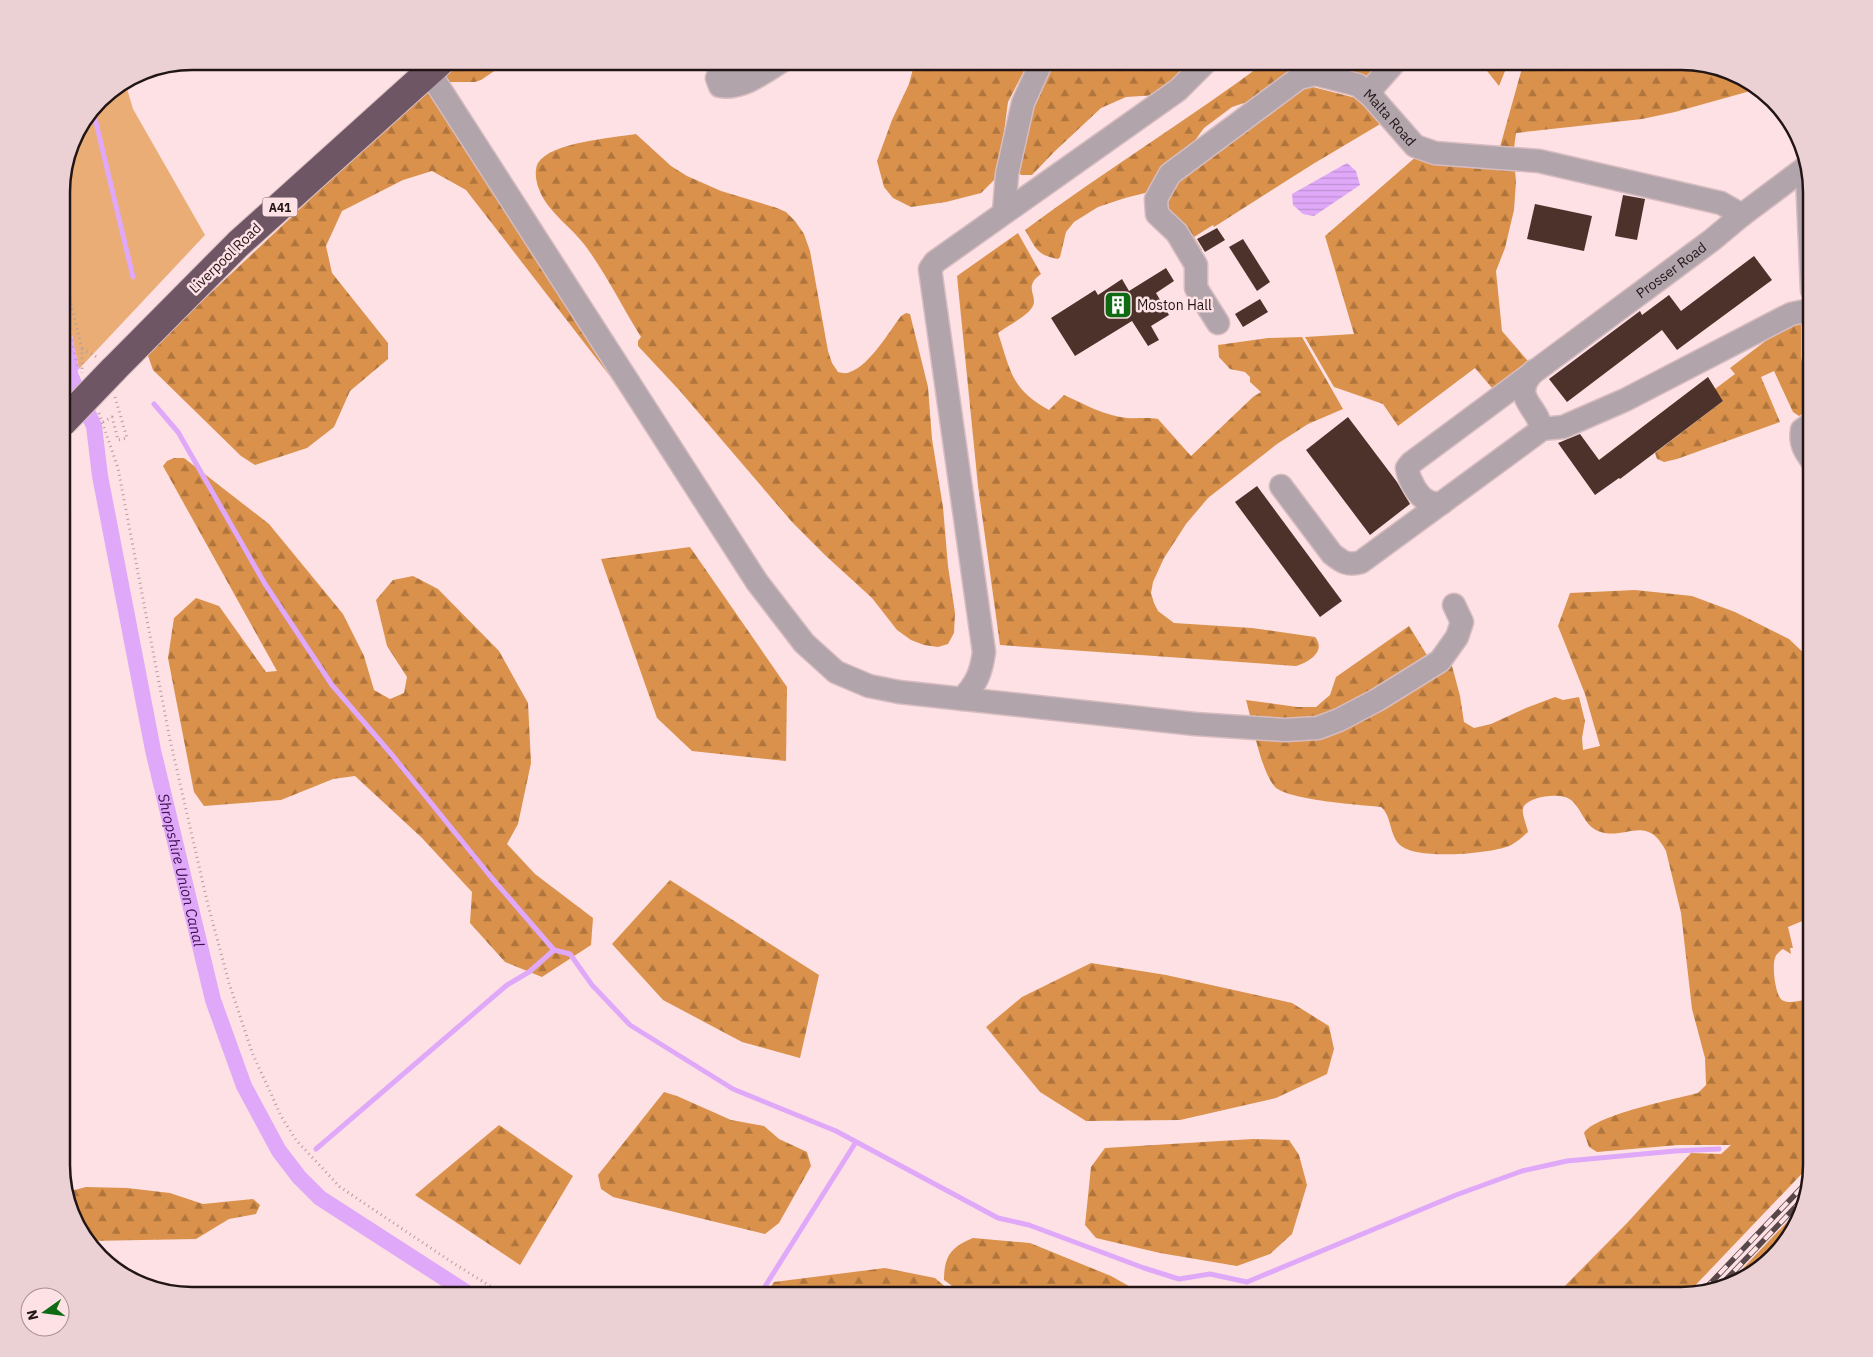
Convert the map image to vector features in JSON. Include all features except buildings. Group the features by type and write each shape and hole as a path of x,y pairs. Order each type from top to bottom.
{"highway":[{"name":"Liverpool Road","path":"70,415 238,244 432,70"}],"street":[{"path":"437,70 757,582 804,643 836,672 869,686 899,692 1195,724 1285,730 1318,728 1339,720 1377,700 1440,661 1457,637 1462,622 1454,604"},
{"path":"1004,212 1007,174 1023,103 1038,70"},
{"path":"962,699 973,688 982,670 984,652 930,269 935,262 1004,212 1178,90 1198,70"},
{"path":"1372,97 1373,87 1388,70"},
{"name":"Malta Road","path":"1218,323 1196,288 1196,265 1177,233 1157,214 1156,199 1170,174 1299,78 1315,74 1358,85 1372,97 1415,146 1435,153 1540,161 1721,202 1742,214"},
{"name":"Prosser Road","path":"1442,503 1432,503 1424,499 1408,478 1407,468 1411,463 1712,240 1742,214 1801,170"},
{"path":"1281,486 1332,554 1343,563 1352,565 1361,562 1541,429 1563,427 1625,400 1791,314 1803,310"},
{"path":"1534,371 1526,379 1526,400 1540,422 1541,429"},
{"path":"1803,429 1800,439 1803,447"}],"path":[{"path":"70,299 82,349 82,372 85,380"},
{"path":"103,422 112,417 118,440 127,438 113,387 120,380 113,370"},
{"path":"98,411 118,468 169,735 207,901 229,983 252,1055 281,1116 296,1140 340,1187 492,1287"}],"shaded area":[{"path":"127,89 133,109 205,235 79,369 70,325 71,176 79,145 91,124 111,100"},
{"path":"1347,163 1356,171 1360,185 1314,216 1303,214 1293,205 1292,194"},
{"path":"70,325 79,369 70,378"}],"green space":[{"path":"449,70 496,70 475,82 445,82 441,77"},
{"path":"913,70 1024,70 1008,102 1002,147 994,180 981,193 946,202 911,207 893,198 884,187 877,161 892,120 909,84"},
{"path":"1047,70 1186,70 1157,95 1126,97 1101,108 1032,175 1021,175 1014,166"},
{"path":"1254,70 1294,70 1256,99 1232,107 1204,128 1188,150 1145,193 1098,207 1074,222 1066,232 1058,259 1037,250 1025,230"},
{"path":"1343,70 1374,70 1361,80"},
{"path":"1486,70 1505,70 1499,86"},
{"path":"1521,70 1697,71 1720,76 1750,91 1642,119 1516,133 1514,148 1500,147"},
{"path":"1305,85 1356,98 1387,120 1313,164 1214,227 1213,225 1194,237 1202,250 1199,252 1166,207 1169,187"},
{"path":"432,89 620,389 466,190 432,171 403,180 342,211 326,246 332,273 388,343 388,359 350,391 334,427 307,448 255,465 241,456 153,370 147,353 321,189"},
{"path":"636,134 671,166 687,176 721,191 777,208 786,212 795,221 804,234 810,251 828,351 832,363 838,372 849,373 857,369 878,348 901,316 906,313 910,314 928,387 932,439 943,507 948,566 955,613 954,633 948,644 938,647 924,645 911,640 897,630 872,598 792,522 680,391 638,346 638,341 641,337 594,259 543,197 537,183 536,172 538,163 545,156 555,150 583,142"},
{"path":"1418,155 1514,161 1516,181 1514,210 1505,248 1496,271 1502,331 1528,361 1492,388 1475,368 1398,426 1383,404 1334,387 1305,337 1354,334 1325,236"},
{"path":"1018,233 1041,274 1032,284 1034,300 1031,309 1020,319 998,333 1014,378 1027,395 1049,410 1064,395 1111,415 1127,418 1158,419 1191,456 1253,397 1261,392 1250,382 1250,377 1245,372 1230,369 1219,357 1218,345 1268,338 1302,337 1343,409 1308,424 1277,444 1208,498 1186,524 1164,558 1153,582 1151,593 1158,611 1174,623 1252,628 1315,637 1319,647 1314,656 1306,662 1296,666 1000,645 978,486 957,276"},
{"path":"1793,320 1801,321 1803,414 1799,416 1793,412 1774,371 1761,377 1780,422 1677,459 1664,462 1657,459 1655,453 1723,401 1715,389 1735,374 1730,368"},
{"path":"174,458 184,458 269,524 343,614 364,656 374,690 390,699 404,693 407,677 387,646 376,600 393,580 413,576 438,589 499,651 528,703 531,763 518,824 507,844 535,874 593,918 591,945 542,977 505,962 470,923 472,892 422,838 355,776 333,779 281,800 204,806 194,792 168,658 174,618 196,598 219,606 266,672 277,671 163,466 167,461"},
{"path":"690,547 787,687 786,761 692,751 657,718 601,559"},
{"path":"1635,590 1692,596 1735,612 1789,639 1803,652 1803,921 1788,927 1793,948 1790,948 1791,954 1783,949 1777,954 1774,962 1776,987 1782,1000 1790,1002 1803,1000 1803,1173 1694,1286 1564,1287 1628,1222 1691,1153 1721,1154 1731,1145 1678,1145 1597,1152 1589,1147 1584,1133 1591,1126 1603,1120 1636,1108 1698,1093 1706,1085 1705,1058 1692,1009 1681,913 1666,851 1658,839 1651,833 1643,830 1617,833 1598,831 1589,825 1571,800 1560,796 1546,796 1533,800 1524,806 1523,815 1528,832 1509,846 1483,852 1451,854 1420,853 1408,850 1396,841 1387,815 1381,807 1309,799 1282,792 1275,787 1265,770 1261,758 1246,700 1297,707 1316,707 1330,695 1336,677 1409,626 1433,665 1451,662 1460,696 1464,722 1474,728 1491,724 1555,697 1563,700 1579,697 1585,721 1582,738 1583,750 1600,746 1585,694 1558,626 1570,593"},
{"path":"670,880 819,975 800,1058 742,1042 663,1000 612,944"},
{"path":"1091,963 1166,975 1292,1003 1329,1026 1334,1049 1327,1074 1276,1098 1180,1120 1086,1121 1040,1092 986,1027 1022,997"},
{"path":"664,1092 731,1120 764,1126 779,1139 807,1152 811,1166 779,1223 765,1234 613,1197 601,1189 598,1175"},
{"path":"499,1125 573,1176 520,1265 415,1195"},
{"path":"1253,1139 1289,1140 1299,1155 1307,1185 1292,1234 1270,1254 1237,1266 1160,1253 1096,1238 1085,1225 1091,1167 1105,1148"},
{"path":"86,1187 127,1188 170,1193 203,1204 253,1199 260,1205 256,1214 229,1219 196,1239 97,1241 79,1212 73,1190"},
{"path":"1791,1217 1773,1246 1762,1257 1740,1271"},
{"path":"973,1238 1030,1243 1111,1276 1131,1287 954,1287 944,1280 944,1272 950,1253 959,1245"},
{"path":"885,1268 935,1278 946,1287 771,1287 774,1282"}],"waterway":[{"path":"95,118 133,277"},
{"name":"Shropshire Union Canal","path":"70,373 94,426 100,476 153,750 213,1000 244,1086 279,1151 299,1177 320,1198 458,1287"},
{"path":"154,404 178,432 265,584 332,685 554,950 570,954 592,985 630,1025 733,1089 836,1131 998,1218 1029,1225 1144,1268 1179,1279 1210,1274 1247,1282 1456,1195 1522,1171 1567,1161 1719,1149"},
{"path":"316,1149 507,985 529,972 554,950"},
{"path":"765,1287 856,1142"}],"railway":[{"path":"1710,1284 1801,1188"},
{"path":"1727,1278 1796,1206"}],"place":[{"name":"Moston Hall","path":"1118,305"}]}
